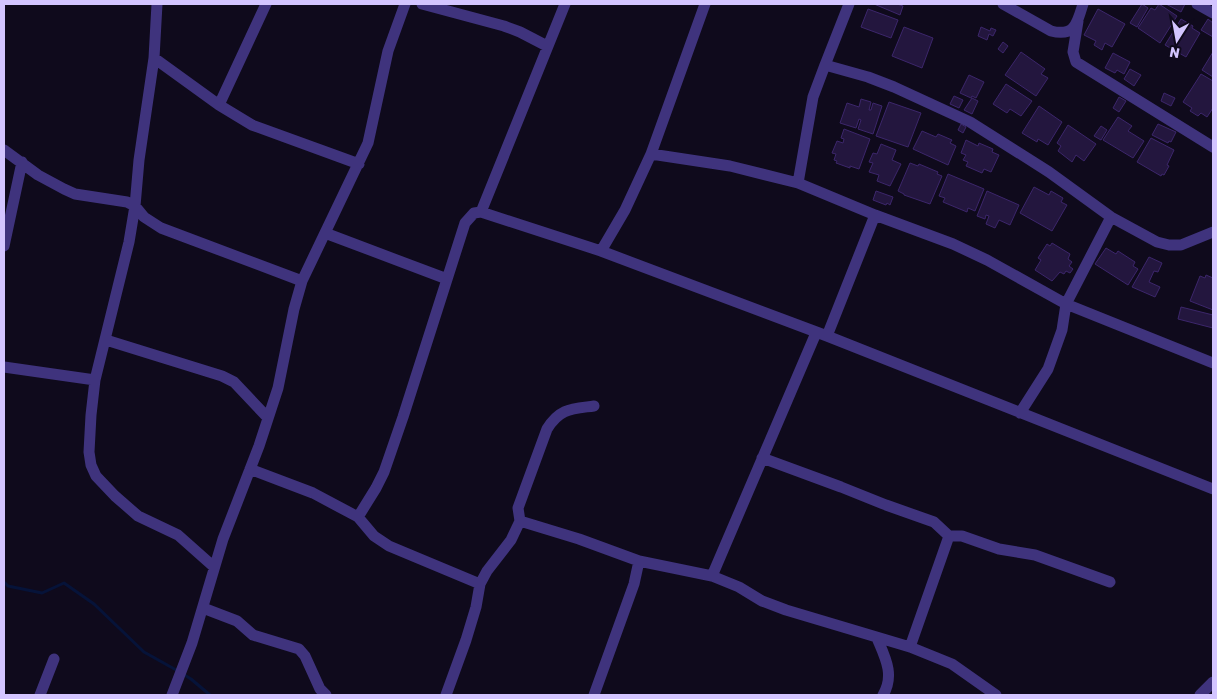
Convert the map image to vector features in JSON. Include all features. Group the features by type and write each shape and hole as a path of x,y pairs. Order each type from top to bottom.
{"street":[{"path":"157,4 154,58 139,160 135,206 129,242 95,380 89,452 91,465 96,476 115,496 138,516 178,535 214,567"},
{"path":"219,105 266,4"},
{"path":"172,695 192,643 223,539 278,388 288,348 294,309 302,281 368,143 388,51 405,4"},
{"path":"422,4 504,26 547,46"},
{"path":"481,212 565,4"},
{"path":"601,251 625,210 651,154 705,4"},
{"path":"798,183 813,97 849,4"},
{"path":"1002,4 1051,31 1059,33 1066,33 1073,29 1078,21"},
{"path":"1083,4 1073,52 1076,62 1213,146"},
{"path":"1197,4 1213,13"},
{"path":"154,58 219,105 252,124 359,164"},
{"path":"825,65 868,77 894,87 970,122 1049,172 1112,217 1158,242 1169,245 1181,245 1213,232"},
{"path":"4,150 38,175 75,194 120,200 135,206 144,217 161,228 302,281"},
{"path":"651,154 730,166 798,183 875,215 953,244 987,260 1066,304 1213,364"},
{"path":"4,246 22,162"},
{"path":"358,517 384,472 465,224 474,213 481,212 601,251 822,335 1213,489"},
{"path":"712,576 762,458 822,335 875,215"},
{"path":"1020,413 1048,369 1062,330 1066,304 1112,217"},
{"path":"326,233 447,279"},
{"path":"106,340 222,376 234,382 268,418"},
{"path":"4,367 95,380"},
{"path":"446,695 466,640 476,607 480,584 487,570 511,540 520,521 518,514 520,503 547,428 554,418 569,409 594,406"},
{"path":"762,458 934,522 949,536 962,536 999,549 1035,555 1110,582"},
{"path":"250,469 313,493 358,517 374,536 390,546 480,584"},
{"path":"520,521 579,539 638,561 712,576 739,587 762,601 786,610 910,647 952,664 996,695"},
{"path":"910,647 949,536"},
{"path":"594,695 627,607 638,561"},
{"path":"203,608 237,621 253,635 299,649 305,656 320,690 326,695"},
{"path":"877,638 887,660 889,672 887,688 883,695"},
{"path":"40,695 54,659"},
{"path":"1200,695 1213,682"}],"building":[{"path":"874,4 897,4 903,6 900,15"},
{"path":"1142,4 1148,8 1137,27 1130,23"},
{"path":"1159,4 1177,16 1160,43 1138,28 1151,8 1155,10"},
{"path":"1166,4 1185,4 1181,12"},
{"path":"868,9 898,20 891,38 861,27"},
{"path":"1098,9 1125,24 1112,47 1105,43 1102,50 1094,45 1096,41 1084,35"},
{"path":"1181,19 1200,33 1186,57 1165,45"},
{"path":"1208,19 1213,23 1213,37 1201,30"},
{"path":"904,27 933,38 922,68 892,56"},
{"path":"981,27 990,31 991,28 996,30 993,36 989,34 987,40 978,36"},
{"path":"1003,42 1008,46 1003,53 998,49"},
{"path":"1021,52 1045,69 1041,74 1048,78 1036,96 1005,75"},
{"path":"1213,52 1213,77 1202,70"},
{"path":"1113,53 1130,62 1124,74 1117,70 1115,73 1105,68"},
{"path":"1130,69 1141,75 1134,86 1124,79"},
{"path":"1201,74 1213,81 1213,108 1207,117 1201,113 1198,116 1190,111 1192,108 1183,102"},
{"path":"969,75 984,82 976,98 960,93"},
{"path":"1006,84 1032,101 1021,116 1010,109 1007,113 993,104"},
{"path":"1164,93 1175,98 1171,106 1161,101"},
{"path":"954,96 963,100 959,108 950,104"},
{"path":"1119,97 1126,101 1119,112 1113,108"},
{"path":"972,98 978,101 972,114 964,110"},
{"path":"861,99 871,102 869,110 871,110 873,103 882,106 873,134 858,129 861,120 859,119 856,128 840,123 847,103 859,107"},
{"path":"889,102 921,113 908,147 876,136"},
{"path":"1039,106 1062,122 1048,145 1038,139 1037,142 1022,133"},
{"path":"1118,117 1132,126 1128,131 1144,141 1133,158 1103,140"},
{"path":"961,124 966,127 963,133 958,130"},
{"path":"1158,124 1176,132 1171,142 1169,141 1168,143 1152,135"},
{"path":"1068,125 1096,144 1084,161 1076,155 1072,162 1058,151 1061,146 1057,143"},
{"path":"1101,126 1107,130 1101,140 1094,136"},
{"path":"844,129 870,139 859,169 836,163 837,161 834,160 836,154 832,153 837,141 843,143 844,139 841,138"},
{"path":"922,131 936,137 938,134 952,140 950,143 956,146 948,165 913,149"},
{"path":"1151,138 1174,150 1167,165 1169,166 1164,175 1162,174 1161,176 1137,162"},
{"path":"966,140 978,146 979,143 993,149 992,152 999,155 991,172 984,169 982,173 966,166 968,162 963,160 966,155 961,153"},
{"path":"881,144 896,150 892,160 901,164 890,186 877,181 879,175 869,172 873,163 869,162 873,153 877,154"},
{"path":"910,163 918,166 919,164 938,172 937,174 942,176 930,204 898,191"},
{"path":"948,174 984,189 975,211 968,208 967,212 943,202 945,198 939,196"},
{"path":"1034,187 1049,195 1051,191 1063,198 1061,202 1067,205 1052,231 1020,213"},
{"path":"876,191 893,197 890,205 873,200"},
{"path":"987,191 1019,205 1010,225 999,220 995,228 986,224 989,216 986,215 985,219 977,216"},
{"path":"1052,243 1070,254 1068,259 1072,262 1069,266 1073,269 1070,273 1066,271 1064,274 1060,272 1052,281 1035,270 1041,260 1038,258 1047,244 1050,246"},
{"path":"1106,248 1116,254 1118,251 1135,262 1133,266 1138,269 1128,285 1095,264"},
{"path":"1149,257 1162,263 1158,272 1154,271 1149,282 1160,287 1155,297 1132,287"},
{"path":"1206,275 1213,278 1213,310 1190,301 1200,276 1205,278"},
{"path":"1181,307 1213,315 1213,328 1178,319"}],"waterway":[{"path":"4,582 8,586 42,593 64,583 94,604 144,652 178,671"},
{"path":"183,674 210,695"}]}
